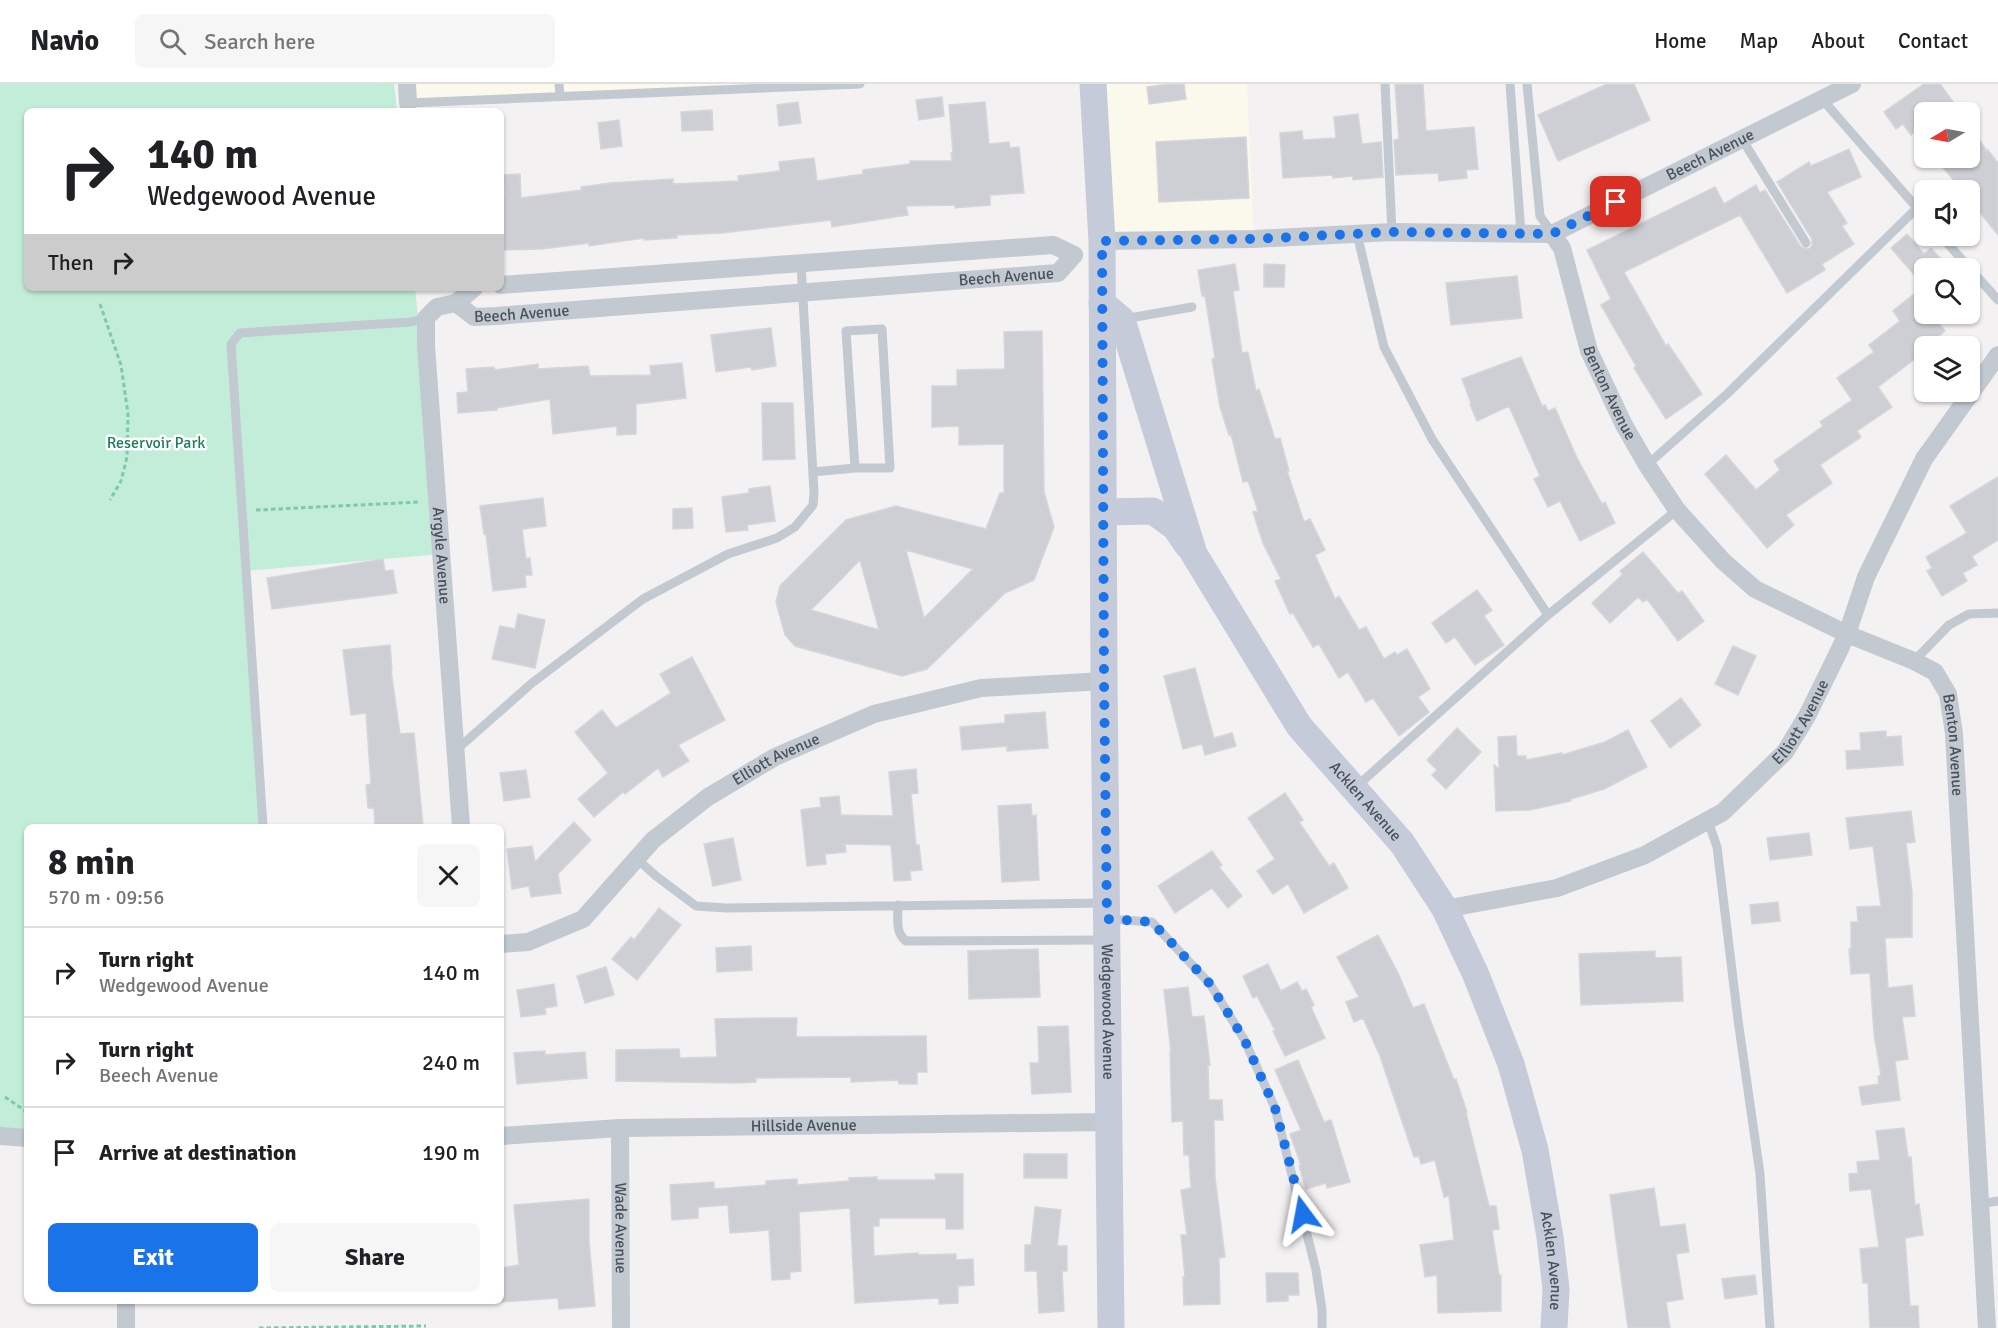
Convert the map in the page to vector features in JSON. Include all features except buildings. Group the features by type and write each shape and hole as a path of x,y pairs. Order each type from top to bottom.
{"street":[{"path":"407,84 408,103"},
{"name":"Wedgewood Avenue","path":"1093,84 1102,247 1112,311 1104,512 1110,1328"},
{"name":"Beech Avenue","path":"470,291 456,303 474,317 754,298 1058,273 1074,255 1102,247 1392,232 1552,234 1852,84"},
{"name":"Benton Avenue","path":"1552,234 1562,248 1589,351 1624,425 1677,510 1723,561 1755,589 1847,634 1935,672 1948,694 1954,734 1989,1202 1987,1328"},
{"name":"Beech Avenue","path":"504,285 1053,244 1074,255"},
{"path":"751,268 754,298"},
{"path":"426,318 437,306 456,303"},
{"name":"Acklen Avenue","path":"1112,311 1194,554 1299,726 1402,843 1445,909 1476,975 1511,1064 1535,1150 1556,1289 1554,1328"},
{"name":"Argyle Avenue","path":"426,318 461,824"},
{"name":"Elliott Avenue","path":"1445,909 1557,888 1645,855 1723,812 1785,752 1807,716 1847,634 1866,577 1924,459 1998,355"},
{"path":"1104,512 1153,511 1175,527 1194,554"},
{"name":"Elliott Avenue","path":"504,944 528,942 583,919 653,840 708,797 775,757 874,714 981,688 1104,681"},
{"name":"Hillside Avenue","path":"504,1136 620,1128 1108,1122"},
{"name":"Wade Avenue","path":"620,1128 621,1328"},
{"path":"0,1136 24,1138"},
{"path":"126,1304 126,1328"}],"lane":[{"path":"559,84 560,96"},
{"path":"408,103 860,84"},
{"path":"1385,84 1392,232"},
{"path":"1510,84 1521,234"},
{"path":"1527,84 1540,216 1552,234"},
{"path":"1822,99 1914,205"},
{"path":"1742,139 1806,243"},
{"path":"1647,465 1727,394 1914,211"},
{"path":"1357,234 1384,347 1432,439 1548,615"},
{"path":"1950,246 1998,300"},
{"path":"455,751 532,683 643,599 728,554 777,538 795,527 813,505 801,264"},
{"path":"1112,311 1192,307"},
{"path":"263,824 231,344 240,333 411,322 426,318"},
{"path":"813,472 855,468 890,468 882,329 846,331 855,468"},
{"path":"1355,789 1548,615 1677,510"},
{"path":"1914,661 1949,625 1969,614 1998,613"},
{"path":"1708,821 1717,847 1760,1174 1770,1328"},
{"path":"637,859 696,906 726,908 898,905 1106,921 1152,922 1210,984 1244,1039 1275,1108 1316,1270 1322,1310 1322,1328"},
{"path":"898,905 898,932 906,941 1106,921"}],"path":[{"path":"100,304 121,365 128,414 128,457 121,481 110,500"},
{"path":"241,511 437,501"},
{"path":"5,1097 24,1110"},
{"path":"259,1328 426,1326"}],"shaded area":[{"path":"407,84 860,84 408,103"},
{"path":"1093,84 1247,84 1254,239 1102,241"}],"green space":[{"name":"Reservoir Park","path":"0,84 394,84 397,108 24,108 24,291 415,291 441,554 245,571 263,824 24,824 24,1138 0,1136"}],"route":[{"path":"1303,1214 1275,1108 1244,1039 1210,984 1152,922 1107,919 1102,241 1254,239 1392,232 1552,234 1616,202"}]}
